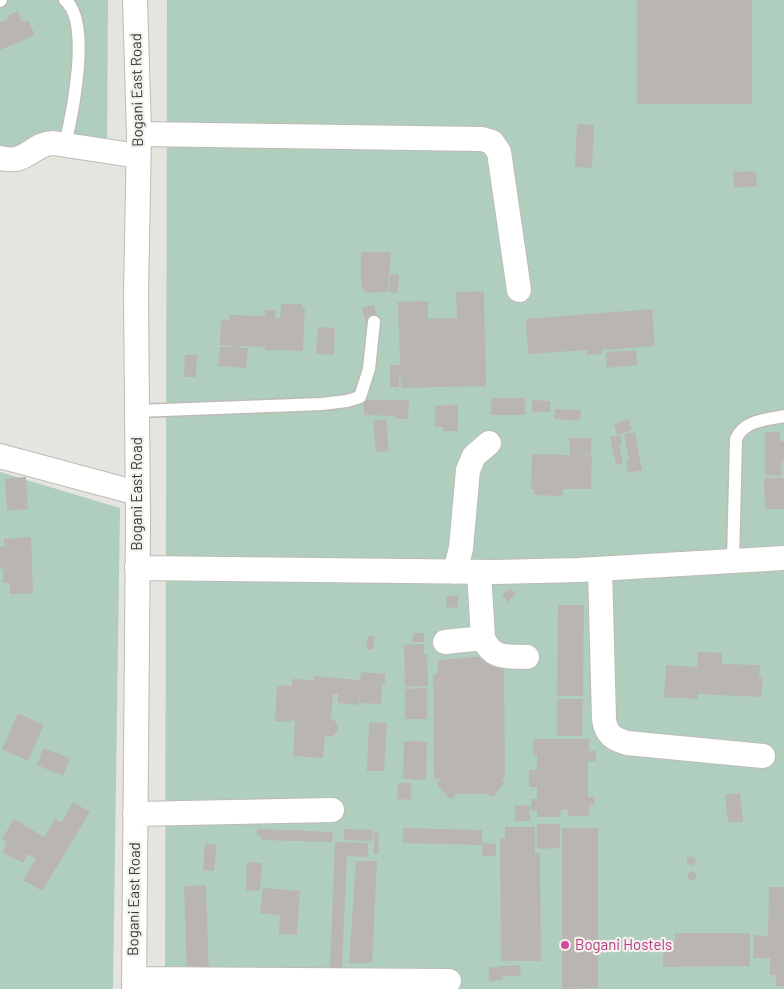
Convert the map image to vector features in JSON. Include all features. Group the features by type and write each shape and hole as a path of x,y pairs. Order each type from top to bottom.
{"street":[{"name":"Bogani East Road","path":"134,0 139,145 134,984"},
{"path":"0,158 19,158 48,143 139,145 482,138 492,142 499,152 519,290"},
{"path":"455,572 461,548 468,470 474,456 489,443"},
{"path":"0,456 137,493"},
{"path":"137,568 479,572 600,569 784,558"},
{"path":"600,569 604,719 605,726 611,736 616,740 627,743 763,756"},
{"path":"479,572 483,638 487,647 492,653 502,656 527,657"},
{"path":"445,642 483,638"},
{"path":"135,814 332,810"},
{"path":"134,984 449,981"}],"lane":[{"path":"64,0 68,3 76,22 79,58 74,105 65,144"},
{"path":"136,411 322,404 347,401 360,397 369,369 374,322"},
{"path":"733,561 736,439 739,432 752,422 784,416"}],"green space":[{"path":"0,0 108,0 107,161 0,148"},
{"path":"167,0 784,0 784,989 165,989"},
{"path":"0,472 120,508 113,989 0,989"}],"building":[{"path":"637,0 752,0 752,104 637,104"},
{"path":"17,11 22,22 28,20 35,35 0,50 0,22 8,19 7,16"},
{"path":"577,124 594,125 592,168 575,167"},
{"path":"756,171 757,186 734,188 733,172"},
{"path":"361,252 391,252 388,292 366,293 361,285"},
{"path":"390,274 399,275 398,293 389,293"},
{"path":"484,291 486,386 401,388 400,368 399,387 390,387 390,365 400,365 398,302 428,301 428,319 457,318 456,292"},
{"path":"281,304 302,304 302,308 305,308 303,351 265,350 265,347 240,346 240,348 248,348 246,368 218,366 220,347 231,347 220,345 221,319 229,320 229,315 265,316 265,310 275,310 275,318 280,318"},
{"path":"374,305 378,320 366,323 362,308"},
{"path":"652,309 655,346 602,350 602,354 587,355 587,350 528,354 526,319"},
{"path":"318,327 335,328 334,355 316,354"},
{"path":"636,350 637,365 607,368 606,352"},
{"path":"185,355 197,355 196,377 184,377"},
{"path":"491,398 525,398 525,415 491,415"},
{"path":"364,400 409,400 408,419 396,419 396,416 364,415"},
{"path":"532,400 550,401 550,412 532,412"},
{"path":"458,405 458,431 443,431 443,427 435,427 435,406"},
{"path":"555,409 581,410 580,421 554,419"},
{"path":"386,419 389,451 376,452 373,421"},
{"path":"629,419 632,430 617,435 614,424"},
{"path":"635,432 642,470 628,473 626,461 629,460 624,434"},
{"path":"765,432 780,432 780,441 784,441 784,461 781,461 781,476 765,475"},
{"path":"621,435 622,444 619,445 623,463 616,465 610,437"},
{"path":"569,438 591,438 591,454 577,455 592,455 591,489 563,489 562,496 534,495 534,489 531,489 532,454 570,455"},
{"path":"26,477 28,509 7,511 5,479"},
{"path":"764,478 784,478 784,509 765,509"},
{"path":"31,537 33,593 10,594 10,583 3,583 3,569 0,569 0,547 4,547 4,539"},
{"path":"510,588 516,594 508,602 502,595"},
{"path":"458,595 458,607 447,608 446,596"},
{"path":"558,605 584,605 583,696 557,696"},
{"path":"413,633 424,633 424,642 412,642"},
{"path":"368,636 375,637 373,650 366,649"},
{"path":"424,644 424,654 427,654 428,686 405,687 404,645"},
{"path":"698,652 722,653 722,664 760,665 759,677 763,677 761,697 698,694 698,699 664,697 666,665 697,667"},
{"path":"489,656 504,670 505,777 502,780 505,782 494,797 487,794 456,794 451,800 437,785 440,779 434,778 433,675 437,674 438,660"},
{"path":"361,672 385,674 385,684 382,684 381,704 359,703 360,685 358,705 338,703 338,694 333,694 331,718 338,724 337,732 331,737 325,736 323,758 293,756 295,721 275,721 277,685 292,686 292,679 314,680 314,676 360,680"},
{"path":"427,688 427,719 405,719 405,689"},
{"path":"557,699 583,699 582,736 557,736"},
{"path":"18,713 44,725 28,761 2,749"},
{"path":"369,722 387,723 384,771 367,771"},
{"path":"533,739 589,739 589,751 596,751 596,761 588,761 588,797 595,797 594,805 589,805 589,816 568,816 568,810 561,810 560,817 537,817 537,811 531,811 531,799 537,799 537,787 529,787 529,770 537,770 537,755 533,755"},
{"path":"404,741 427,742 426,780 403,779"},
{"path":"43,748 70,758 63,776 37,765"},
{"path":"398,783 411,783 411,800 397,799"},
{"path":"740,793 743,822 728,823 725,795"},
{"path":"73,802 90,812 42,891 23,880 36,858 28,854 23,863 2,852 7,842 2,839 14,819 44,837 55,819 61,823"},
{"path":"515,805 530,806 530,821 515,821"},
{"path":"537,824 560,824 560,848 537,849"},
{"path":"505,827 535,827 535,853 540,853 541,961 501,961 500,838 505,839"},
{"path":"403,828 482,830 482,845 403,843"},
{"path":"562,828 598,828 598,988 562,989"},
{"path":"257,829 333,832 332,842 261,840 260,836 257,836"},
{"path":"344,829 373,830 372,841 344,840"},
{"path":"374,833 379,833 378,854 374,854"},
{"path":"335,842 368,843 368,857 347,856 342,968 330,967"},
{"path":"205,843 217,845 214,871 203,870"},
{"path":"483,843 496,844 496,856 482,856"},
{"path":"691,857 695,861 691,865 687,861"},
{"path":"356,861 377,861 372,963 349,963"},
{"path":"247,862 262,863 260,891 246,890"},
{"path":"692,871 697,876 692,881 687,876"},
{"path":"206,885 209,976 187,977 184,886"},
{"path":"769,887 784,887 784,986 776,986 776,975 770,975 770,958 753,958 754,935 768,936"},
{"path":"263,888 300,891 297,935 279,934 280,915 260,913"},
{"path":"675,933 750,933 750,966 663,967 663,942 675,942"},
{"path":"520,965 521,976 503,976 503,980 489,981 489,967"}],"place":[{"name":"Bogani Hostels","path":"565,945"}]}
